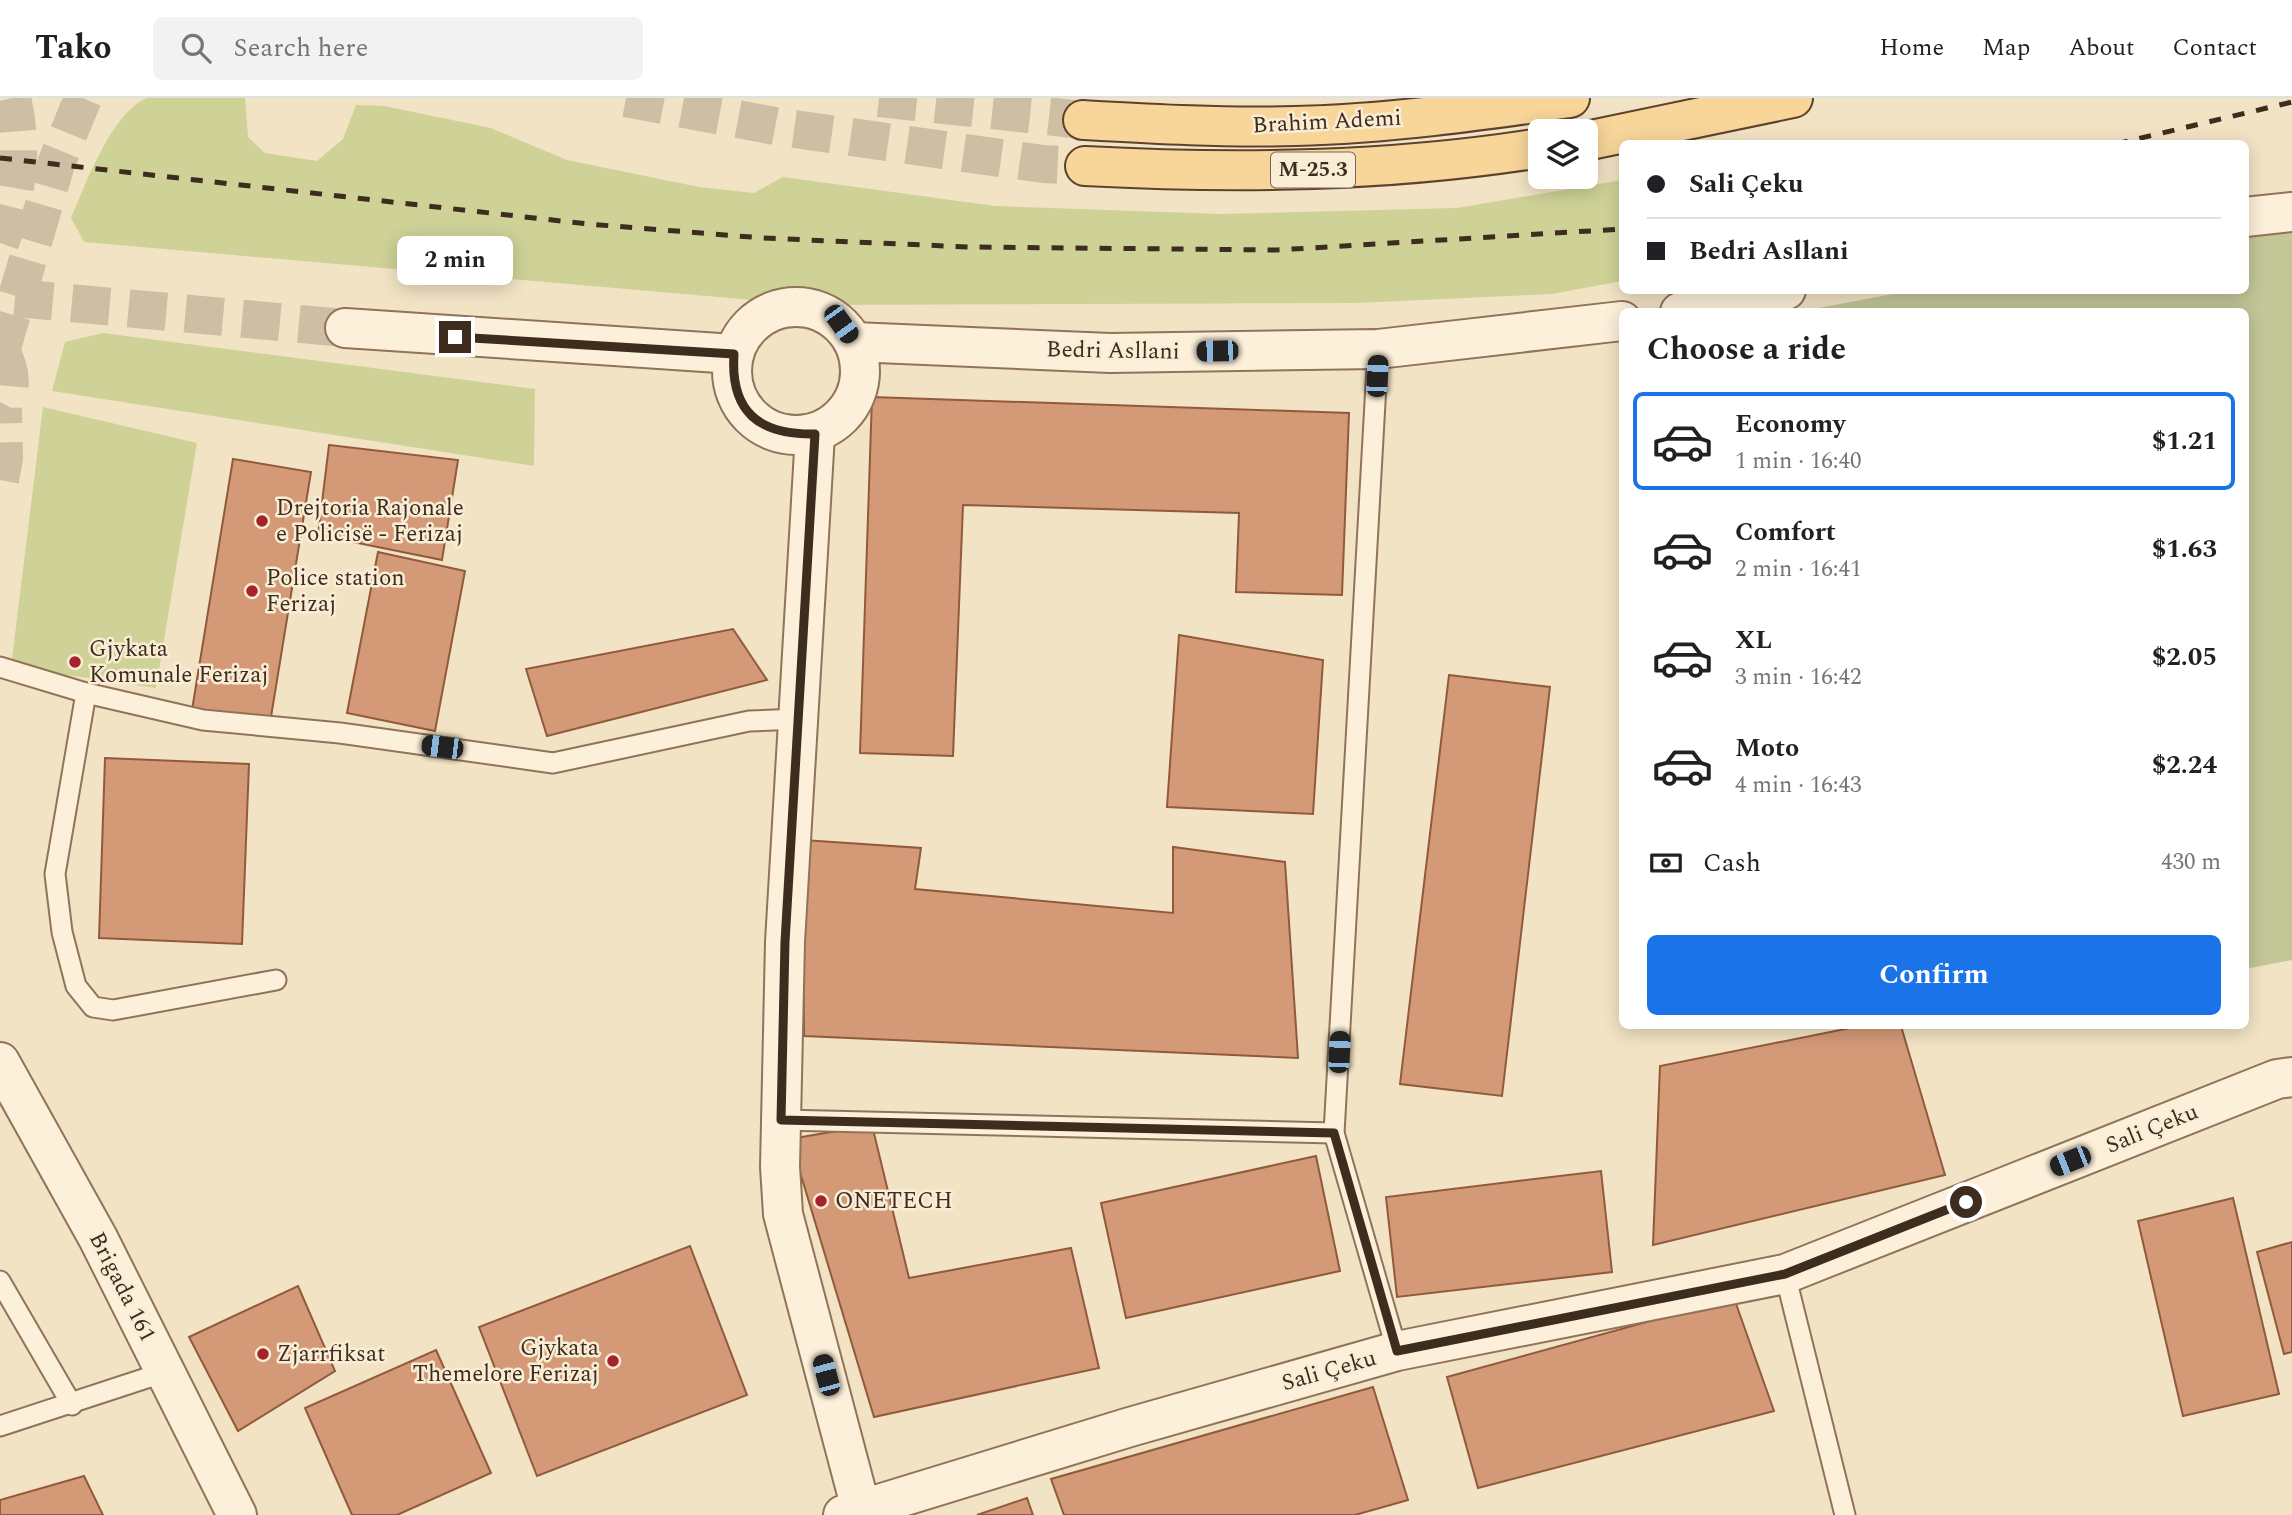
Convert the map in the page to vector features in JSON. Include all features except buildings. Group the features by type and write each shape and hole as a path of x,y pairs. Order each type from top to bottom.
{"main road":[{"name":"Brahim Ademi","path":"1083,120 1192,126 1296,126 1399,120 1570,98"},
{"path":"1598,139 1793,98"},
{"name":"Brahim Ademi","path":"1086,166 1294,172 1384,166 1528,149"}],"street":[{"path":"2249,216 2292,212"},
{"path":"1699,308 1767,294"},
{"path":"801,306 822,312 841,324 854,342 860,362 859,384 851,405 836,421 815,434 771,430 752,417 738,399 732,377 734,354 743,334 759,318 779,308 801,306"},
{"name":"Bedri Asllani","path":"854,342 1110,353 1378,349 1619,321"},
{"path":"345,328 734,354"},
{"path":"815,434 785,942 781,1120 783,1214 852,1512"},
{"name":"Brigada 161","path":"0,1062 98,1238 237,1515"},
{"name":"Sali Çeku","path":"852,1512 1397,1351 1785,1274 2277,1079 2292,1077"}],"lane":[{"path":"1378,349 1334,1133 1397,1351"},
{"path":"0,667 86,693 203,720 340,733 553,763 749,721 799,719"},
{"path":"86,693 55,874 70,972 82,995 93,1007 113,1010 276,979"},
{"path":"781,1120 1334,1133"},
{"path":"1785,1274 1845,1515"},
{"path":"0,1281 72,1405"},
{"path":"0,1426 72,1405 165,1372"}],"green space":[{"path":"147,98 245,98 248,137 265,153 317,161 343,139 356,105 384,106 491,128 567,160 699,187 754,193 783,177 995,206 1220,214 1457,208 1569,189 1598,189 1598,184 1619,181 1619,282 1552,294 1356,303 810,305 84,242 71,218 101,151 122,118"},
{"path":"2292,233 2292,960 2249,968 2249,308 1818,308 1893,294 2249,294 2249,234"},
{"path":"103,333 535,389 534,466 52,391 65,342"},
{"path":"43,407 197,443 156,688 11,667"}],"tunnel":[{"path":"0,243 11,206 17,171 18,135 12,98"},
{"path":"1,351 56,164 83,98"},
{"path":"626,98 780,127 1043,164 1085,166"},
{"path":"879,98 1083,120"},
{"path":"15,298 345,328"},
{"path":"0,350 10,381 8,396 0,411"},
{"path":"0,480 4,458 3,408"}],"railway":[{"path":"2133,140 2292,102"},
{"path":"0,158 588,224 763,238 969,247 1277,250 1619,229"}],"place":[{"name":"Drejtoria Rajonale e Policisë - Ferizaj","path":"262,521"},
{"name":"Police station Ferizaj","path":"252,591"},
{"name":"Gjykata Komunale Ferizaj","path":"75,662"},
{"name":"ONETECH","path":"821,1201"},
{"name":"Zjarrfiksat","path":"263,1354"},
{"name":"Gjykata Themelore Ferizaj","path":"613,1361"}],"route":[{"path":"455,337 734,354 732,377 738,399 752,417 771,430 793,435 815,434 785,942 781,1120 1334,1133 1397,1351 1785,1274 1966,1202"}]}
